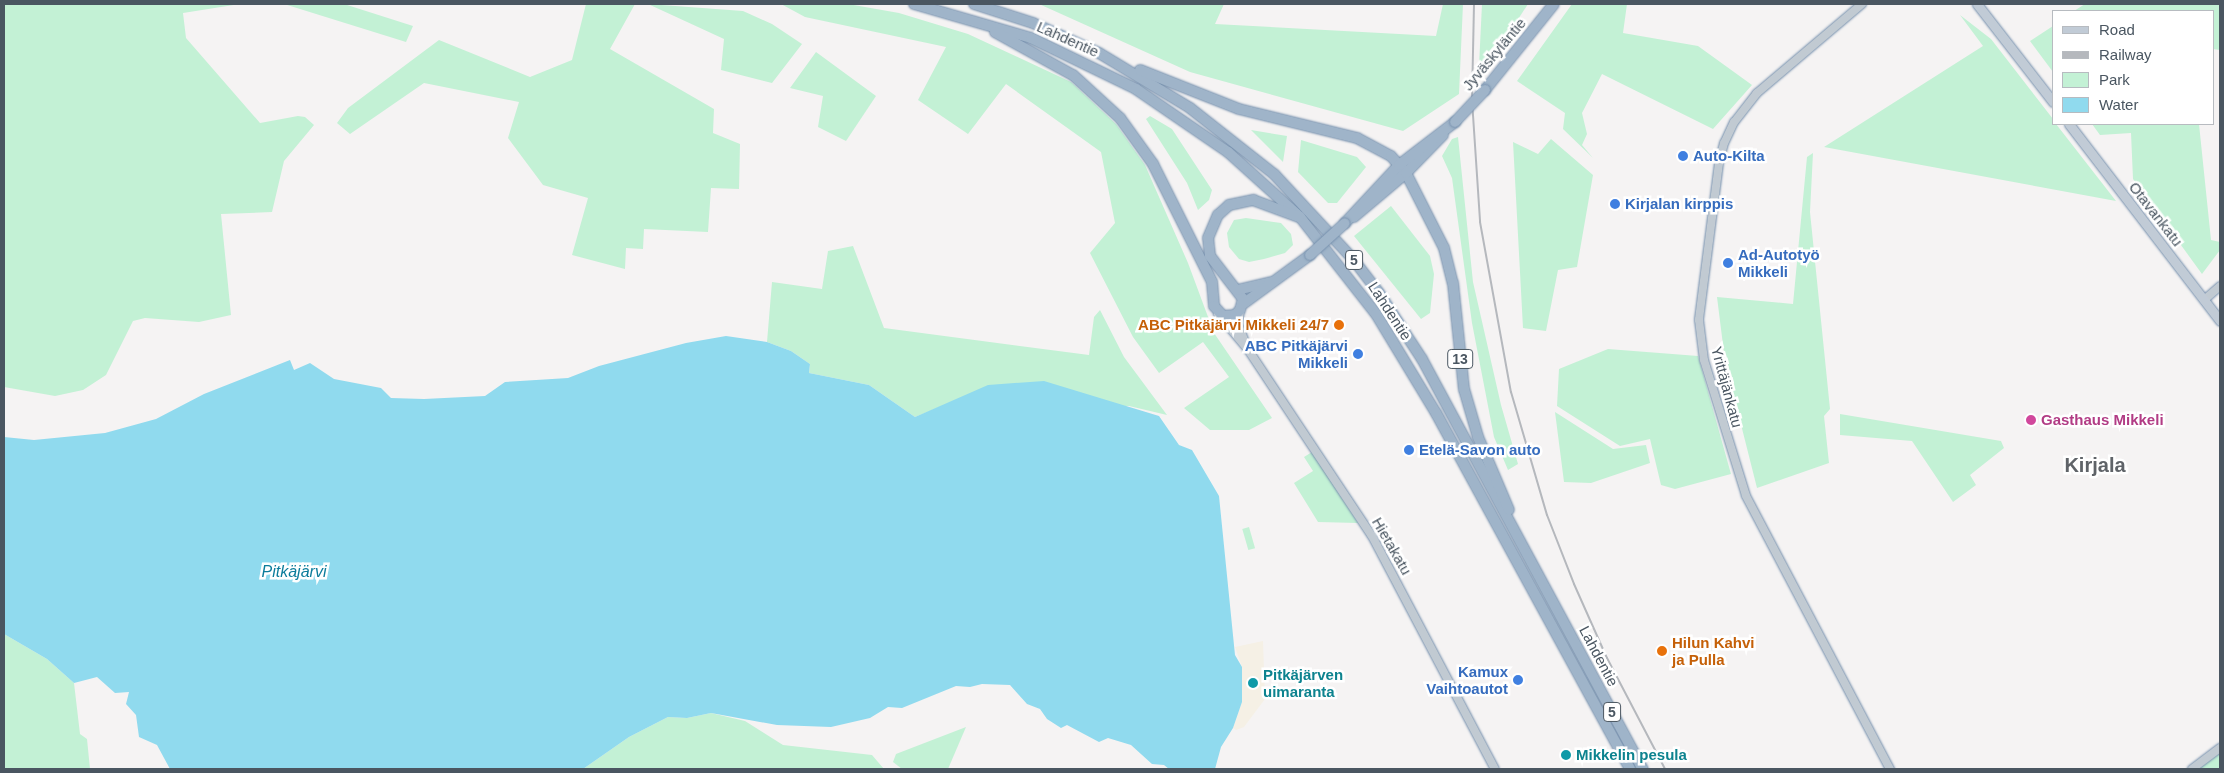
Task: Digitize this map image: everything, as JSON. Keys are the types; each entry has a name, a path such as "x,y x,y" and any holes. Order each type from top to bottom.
{"highway":[{"name":"Lahdentie","path":"914,4 967,17 1031,38 1136,89 1228,152 1300,217 1376,314 1431,404 1630,769"},
{"name":"Lahdentie","path":"974,4 1033,23 1100,53 1152,82 1239,144 1301,201 1353,259 1379,293 1422,359 1643,769"},
{"name":"Jyväskyläntie","path":"1242,307 1272,282 1310,255 1455,122 1485,90 1554,4"},
{"path":"967,17 1060,66 1098,95 1120,118 1141,144 1162,181 1212,282 1213,301 1217,312 1229,317 1242,307 1235,288 1213,263 1208,246 1210,229 1223,209 1237,202 1253,200 1300,217"},
{"path":"1100,53 1239,110 1357,138 1379,148 1402,169"},
{"name":"13","path":"1402,169 1444,248 1453,283 1460,365 1470,414 1522,544"},
{"name":"Jyväskyläntie","path":"1235,288 1272,282"},
{"path":"1213,301 1217,291 1235,288"}],"main road":[{"path":"1977,4 2052,101"},
{"name":"Otavankatu","path":"2070,125 2220,320"}],"street":[{"name":"Yrittäjänkatu","path":"1862,4 1757,93 1734,122 1724,143 1719,164 1699,320 1704,360 1746,496 1890,769"},
{"path":"2204,300 2220,286"},
{"name":"Hietakatu","path":"1242,307 1238,324 1247,348"},
{"name":"Hietakatu","path":"1217,312 1247,348 1372,536 1495,769"},
{"path":"2192,769 2220,748"}],"green space":[{"path":"4,4 240,4 183,13 186,38 260,123 298,116 305,117 314,125 284,161 272,212 221,214 231,315 199,322 145,318 133,321 106,375 83,390 55,396 4,387"},
{"path":"284,4 344,4 413,26 406,42"},
{"path":"586,4 635,4 610,49 714,109 713,133 740,144 739,189 711,188 708,232 644,229 643,249 626,248 625,269 572,255 588,198 543,185 508,138 519,102 424,83 350,134 337,123 348,108 439,40 530,77 572,60"},
{"path":"648,4 743,11 772,24 802,44 772,83 721,70 724,39"},
{"path":"781,4 848,4 899,13 968,34 1071,82 1116,124 1145,165 1188,263 1214,333 1272,418 1249,430 1210,430 1184,408 1229,377 1203,342 1159,373 1133,337 1090,253 1115,223 1101,152 1006,84 968,134 918,100 946,47 805,17"},
{"path":"1039,4 1224,4 1215,24 1436,36 1443,4 1463,4 1459,94 1403,131 1190,72"},
{"path":"1482,4 1528,4 1485,70 1479,66"},
{"path":"1572,4 1627,4 1623,33 1698,46 1752,85 1713,129 1602,74 1582,113 1587,134 1582,145 1593,158 1563,129 1565,113 1517,81"},
{"path":"2085,4 2220,4 2220,50 2214,49 2214,10 2076,10"},
{"path":"1960,15 1991,39 2052,118 2052,125 2057,125 2116,201 1824,147 1983,46"},
{"path":"2052,27 2052,71 2030,41"},
{"path":"816,52 876,96 846,141 818,127 823,96 790,88"},
{"path":"1150,116 1172,129 1212,190 1209,200 1198,210 1187,183 1146,119"},
{"path":"2093,125 2199,125 2211,240 2220,242 2220,250 2202,274 2133,179 2131,133 2100,135"},
{"path":"1251,130 1287,136 1283,162"},
{"path":"1458,137 1473,282 1501,405 1518,464 1508,470 1494,437 1472,323 1452,178 1442,156 1452,139"},
{"path":"1551,139 1593,175 1577,267 1558,270 1546,331 1523,328 1513,142 1538,154"},
{"path":"1301,140 1357,157 1366,167 1337,203 1328,203 1298,172"},
{"path":"1813,153 1810,212 1830,409 1824,416 1829,463 1757,488 1725,361 1717,297 1793,304 1807,157"},
{"path":"1391,206 1430,256 1434,274 1430,313 1421,319 1354,236"},
{"path":"1246,218 1281,223 1291,234 1293,245 1285,253 1264,259 1249,262 1239,259 1229,247 1227,233 1234,220"},
{"path":"853,246 884,328 1089,355 1094,317 1100,310 1124,357 1167,415 1129,406 942,406 915,417 869,385 809,373 810,364 791,351 767,342 772,282 822,289 828,251"},
{"path":"1608,349 1698,356 1731,474 1675,489 1661,485 1650,439 1620,446 1557,406 1559,369"},
{"path":"1555,412 1613,449 1646,445 1650,463 1591,483 1564,482"},
{"path":"1840,414 2001,441 2004,448 1970,475 1976,485 1953,502 1912,441 1840,435"},
{"path":"1312,452 1358,523 1318,522 1294,483 1313,471 1304,457"},
{"path":"1249,527 1255,548 1248,550 1242,529"},
{"path":"4,634 47,659 74,683 80,734 87,739 90,769 4,769"},
{"path":"711,713 745,721 783,745 872,755 884,769 583,769 629,737 668,717 687,718"},
{"path":"966,727 948,769 902,769 893,762 896,754"},
{"path":"2220,753 2220,769 2199,769"}],"sand":[{"name":"Pitkäjärven uimaranta","path":"1263,641 1265,699 1244,727 1236,730 1233,728 1242,702 1242,667 1235,647"}],"water":[{"name":"Pitkäjärvi","path":"726,336 767,342 791,351 810,364 809,373 869,385 915,417 988,385 1044,381 1159,416 1179,445 1192,450 1219,496 1235,655 1242,667 1242,702 1233,728 1221,747 1215,769 1169,769 1164,765 1152,764 1131,745 1108,738 1099,742 1067,725 1061,728 1047,719 1040,709 1027,704 1010,685 982,684 970,687 956,686 902,708 888,707 870,718 831,727 777,725 711,713 687,718 668,717 629,737 583,769 170,769 157,745 139,737 136,715 126,704 129,692 115,693 97,677 74,683 47,659 4,634 4,437 34,440 105,433 156,419 204,394 290,360 294,370 310,363 334,379 381,388 391,398 424,399 485,396 505,382 568,378 599,366 686,343"}],"railway":[{"path":"1474,4 1472,100 1480,222 1511,392 1547,515 1574,584 1607,658 1665,769"}],"place":[{"name":"Auto-Kilta","path":"1683,156"},
{"name":"Kirjalan kirppis","path":"1615,204"},
{"name":"Ad-Autotyö Mikkeli","path":"1728,263"},
{"name":"ABC Pitkäjärvi Mikkeli 24/7","path":"1339,325"},
{"name":"ABC Pitkäjärvi Mikkeli","path":"1358,354"},
{"name":"Gasthaus Mikkeli","path":"2031,420"},
{"name":"Etelä-Savon auto","path":"1409,450"},
{"name":"Hilun Kahvi ja Pulla","path":"1662,651"},
{"name":"Kamux Vaihtoautot","path":"1518,680"},
{"name":"Pitkäjärven uimaranta","path":"1253,683"},
{"name":"Mikkelin pesula","path":"1566,755"}],"district":[{"name":"Kirjala","path":"2095,465"}]}
